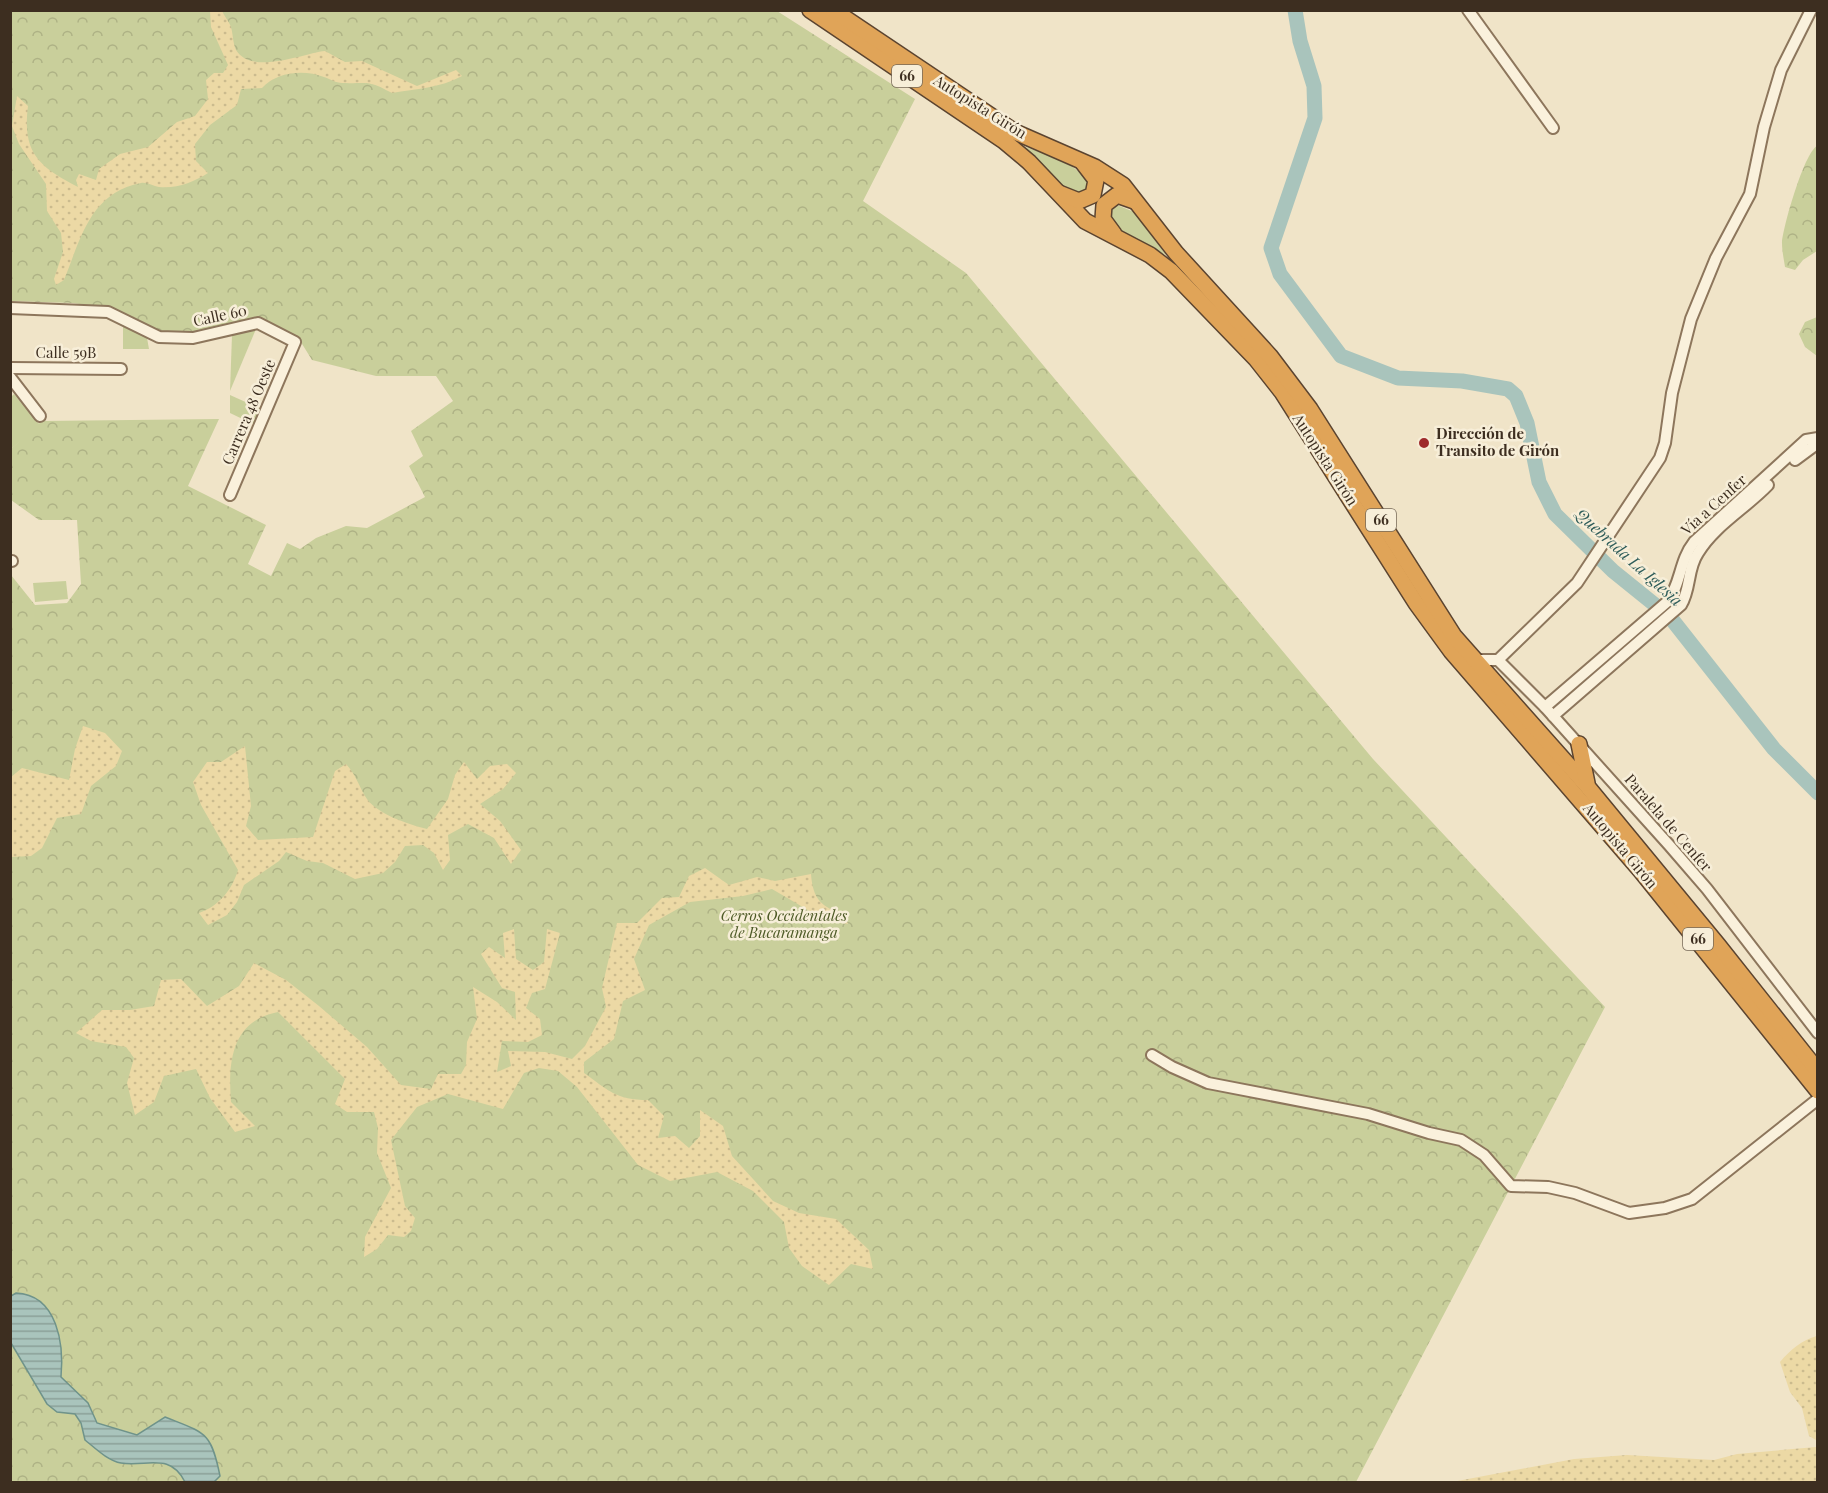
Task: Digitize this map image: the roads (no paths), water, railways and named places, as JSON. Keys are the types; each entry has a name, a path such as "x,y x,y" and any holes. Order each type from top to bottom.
{"highway":[{"name":"Autopista Girón","path":"810,10 1004,141 1029,162 1085,221 1150,255 1172,271 1256,359 1282,392 1416,603 1451,651 1649,879 1818,1091"},
{"name":"Autopista Girón","path":"833,10 1015,132 1111,175 1137,202 1176,254 1270,356 1310,409 1454,636 1587,786 1818,1071"},
{"path":"1056,192 1079,201 1093,195 1096,180 1080,160"},
{"path":"1115,236 1103,219 1104,205 1117,195 1137,202"},
{"path":"1579,744 1587,786"}],"street":[{"path":"1468,10 1553,128"},
{"path":"1476,660 1498,660 1577,583 1660,458 1665,443 1672,393 1691,319 1716,258 1750,194 1764,127 1781,70 1811,10"},
{"name":"Calle 60","path":"10,308 108,312 159,337 193,338 258,323 295,342"},
{"name":"Carrera 48 Oeste","path":"230,495 295,342"},
{"name":"Calle 59B","path":"10,368 121,369"},
{"path":"10,377 40,416"},
{"name":"Vía a Cenfer","path":"1545,707 1667,602 1674,594 1682,560 1694,542 1806,440 1818,438"},
{"name":"Vía a Cenfer","path":"1553,716 1674,612 1686,597 1689,576 1698,552 1769,484 1818,443"},
{"name":"Paralela de Cenfer","path":"1498,660 1579,744 1707,889 1818,1033"},
{"path":"1152,1055 1208,1083 1368,1114 1429,1133 1461,1140 1484,1155 1511,1186 1548,1187 1575,1192 1629,1213 1665,1208 1692,1199 1818,1099"}],"water":[{"path":"16,1293 30,1296 41,1302 49,1312 59,1337 61,1377 88,1403 97,1423 137,1435 165,1417 189,1427 198,1431 209,1442 220,1476 214,1482 185,1482 179,1473 165,1464 116,1462 85,1440 81,1423 75,1414 57,1412 47,1404 11,1343 11,1296"}],"waterway":[{"name":"Quebrada La Iglesia","path":"1295,10 1300,41 1314,86 1315,118 1271,248 1280,274 1341,356 1398,378 1462,381 1508,389 1516,396 1527,423 1539,482 1555,514 1613,571 1670,617 1774,749 1818,793"}],"place":[{"name":"Dirección de Transito de Girón","path":"1424,443"}],"park label":[{"name":"Cerros Occidentales de Bucaramanga","path":"784,924"}]}
